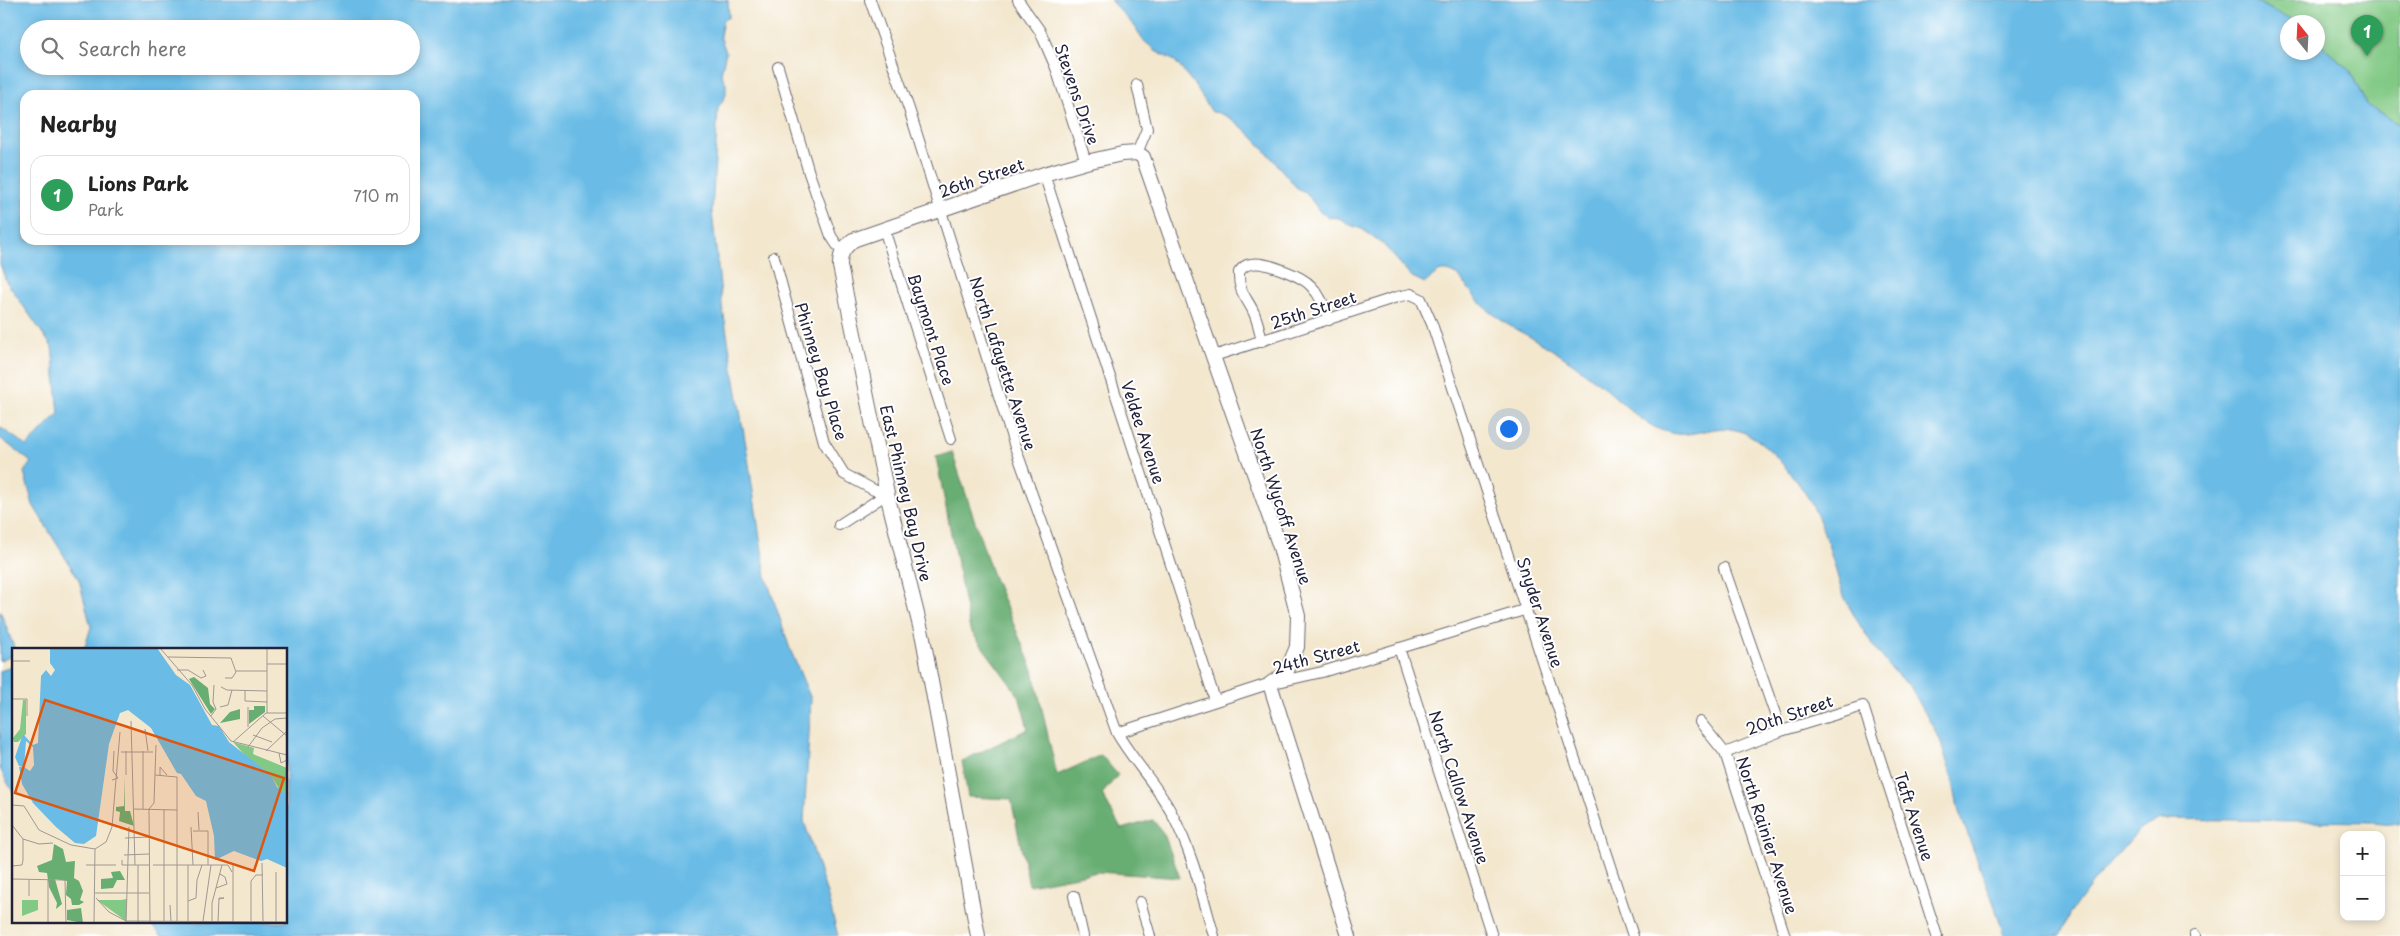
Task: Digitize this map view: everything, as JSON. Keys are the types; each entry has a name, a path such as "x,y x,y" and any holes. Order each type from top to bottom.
{"street":[{"name":"North Lafayette Avenue","path":"870,0 893,62 1014,444 1117,733 1132,759 1171,811 1186,844 1214,936"},
{"name":"Stevens Drive","path":"1018,0 1040,31 1056,68 1086,162"},
{"path":"778,67 791,114 828,227 837,245 843,249"},
{"path":"1137,85 1147,129 1137,153"},
{"name":"26th Street","path":"843,249 853,240 1044,174 1086,162 1122,154 1137,153"},
{"name":"North Wycoff Avenue","path":"1137,153 1143,157 1214,356 1280,547 1298,616 1297,647 1286,673 1270,684"},
{"name":"Veldee Avenue","path":"1044,174 1215,700"},
{"name":"Baymont Place","path":"884,229 951,439"},
{"name":"East Phinney Bay Drive","path":"843,249 840,255 840,266 887,494 923,638 978,936"},
{"name":"Phinney Bay Place","path":"774,257 824,442 844,474 874,490 887,494"},
{"path":"1262,341 1254,312 1246,303 1240,288 1239,272 1244,266 1254,263 1264,265 1304,279 1319,296 1329,320"},
{"name":"25th Street","path":"1214,356 1404,295 1416,295 1421,298"},
{"name":"Snyder Avenue","path":"1421,298 1432,324 1632,936"},
{"path":"839,525 887,494"},
{"path":"1724,568 1781,731"},
{"name":"24th Street","path":"1117,733 1215,700 1270,684 1322,672 1524,610"},
{"name":"North Callow Avenue","path":"1400,648 1492,936"},
{"path":"1270,684 1349,936"},
{"name":"20th Street","path":"1725,753 1781,731 1864,706"},
{"name":"Taft Avenue","path":"1864,706 1937,936"},
{"name":"North Rainier Avenue","path":"1700,722 1725,753 1785,936"},
{"path":"1074,896 1083,936"},
{"path":"1140,902 1150,936"}],"green space":[{"path":"2229,0 2400,0 2400,125 2366,104 2350,71 2325,48 2325,15 2283,15 2254,1"},
{"path":"952,452 992,573 1033,670 1057,775 1101,755 1118,775 1102,794 1121,829 1153,820 1164,834 1180,878 1098,872 1029,885 1011,799 968,797 962,761 1028,729 1019,696 970,630 936,457"}],"water":[{"path":"0,0 728,0 729,17 723,20 720,36 726,52 721,73 726,84 726,95 718,108 712,212 722,304 766,577 790,649 811,699 804,821 838,936 162,936 151,924 288,924 288,648 85,648 91,627 79,580 33,505 24,472 31,462 0,438 0,427 27,446 59,413 52,347 6,281 0,264"},
{"path":"1110,0 2229,0 2254,1 2283,15 2280,15 2280,60 2325,60 2325,48 2350,71 2366,104 2400,125 2400,825 2373,822 2160,819 2139,830 2095,880 2069,915 2060,936 2004,936 1994,904 1959,812 1952,778 1940,740 1910,686 1891,668 1859,624 1844,596 1823,529 1811,502 1794,478 1770,450 1751,436 1740,431 1715,429 1677,434 1661,430 1642,420 1571,362 1506,324 1478,301 1463,282 1452,272 1440,271 1425,283 1412,277 1382,243 1362,229 1350,225 1339,218 1328,217 1320,212 1306,192 1298,189 1247,131 1223,114 1212,112 1193,83 1175,61 1157,52 1142,39 1136,28"},
{"path":"0,610 14,648 12,648 12,656 0,661"},
{"path":"12,667 12,790 0,769 0,671"}],"place":[{"name":"Lions Park","path":"2367,56"}]}
